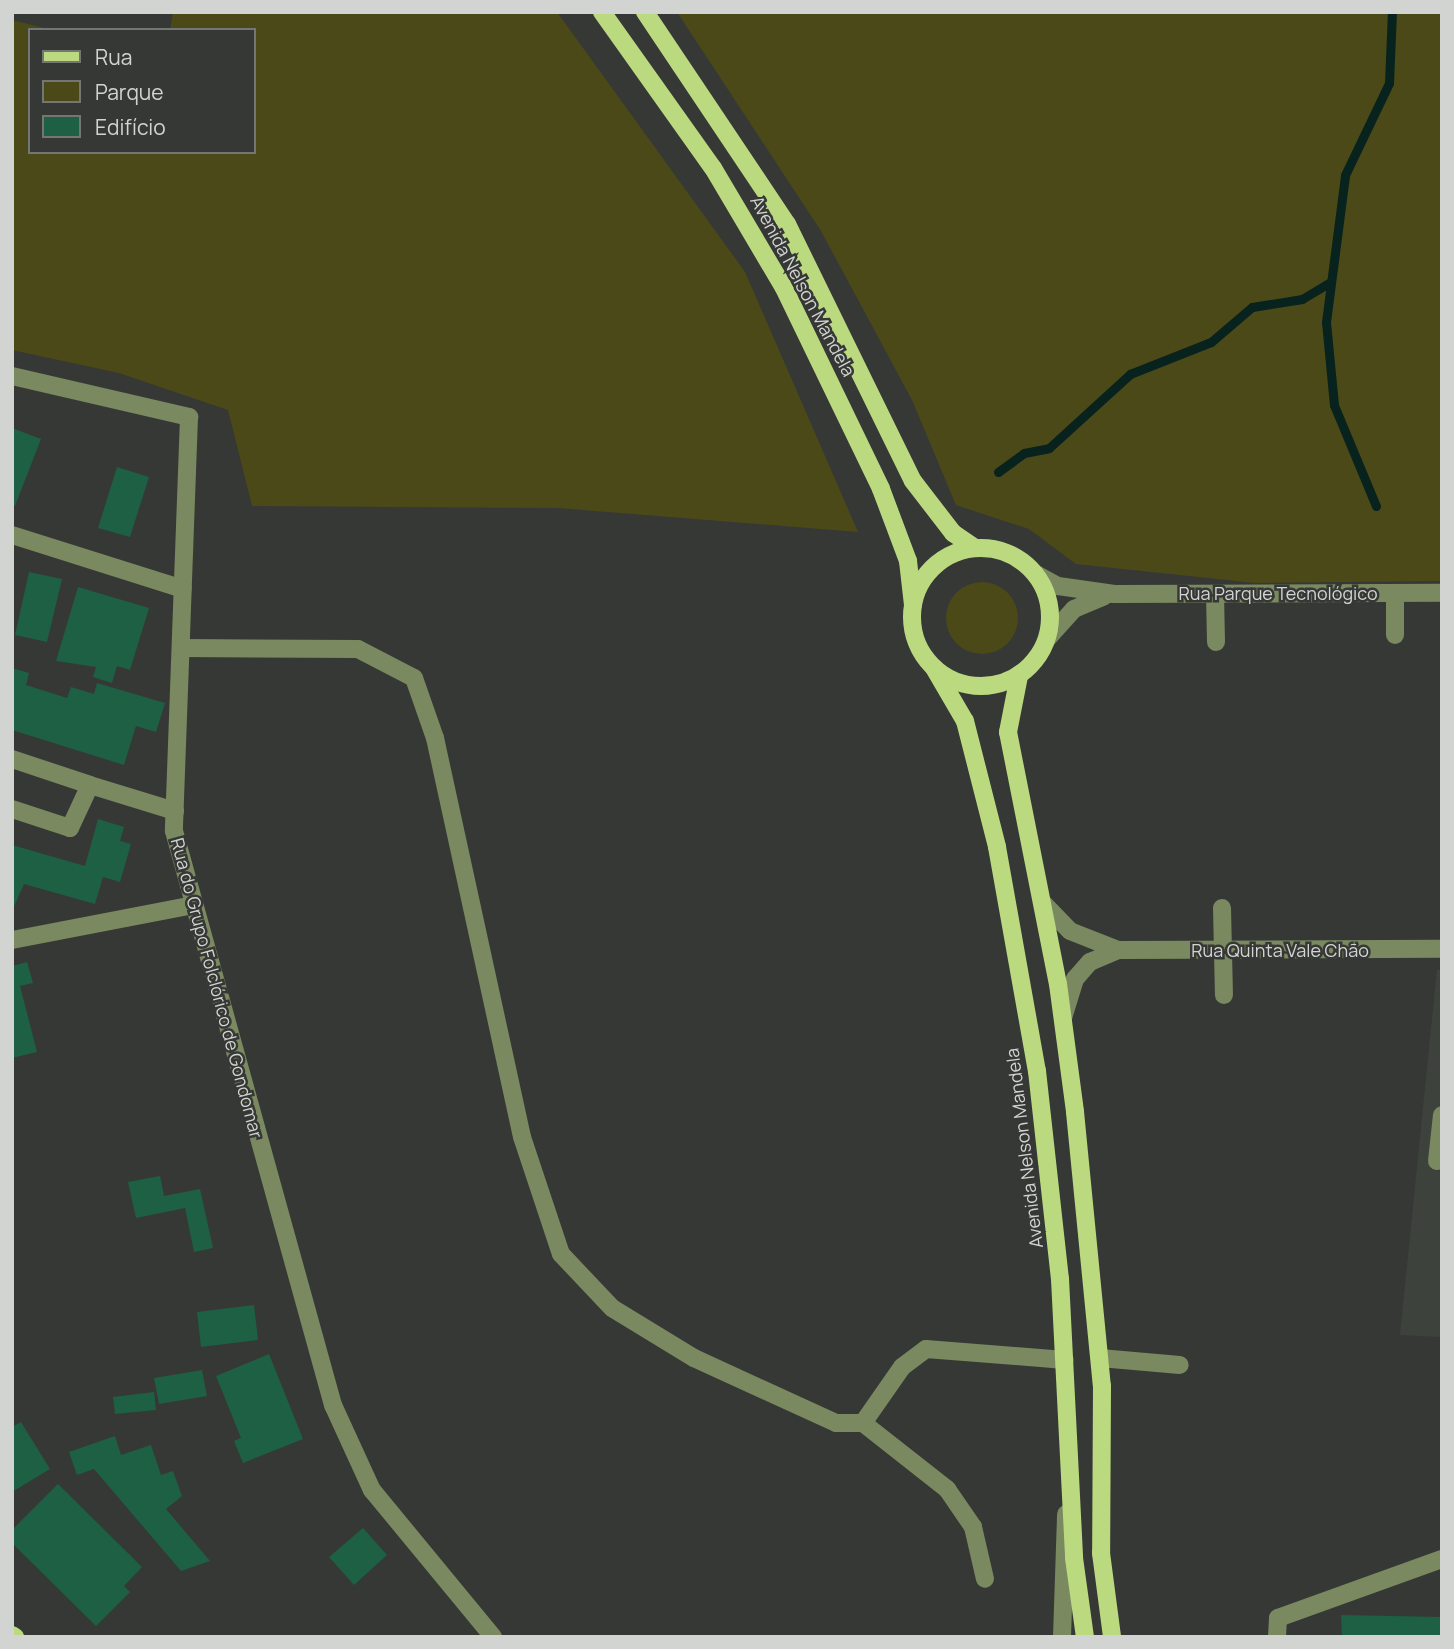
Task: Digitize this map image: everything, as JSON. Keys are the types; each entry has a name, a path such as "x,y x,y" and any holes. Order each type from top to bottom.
{"main road":[{"name":"Avenida Nelson Mandela","path":"602,12 713,168 785,288 881,489 908,561 913,605"},
{"name":"Avenida Nelson Mandela","path":"645,12 787,224 914,481 953,533 975,548"},
{"path":"1019,676 975,686 933,668 918,645 913,605 934,566 975,548 998,550 1036,574 1051,617 1047,639 1019,676 1008,732 1063,1018 1100,1357 1101,1553 1112,1637"},
{"name":"Avenida Nelson Mandela","path":"933,668 964,721 1000,860 1037,1071 1065,1360 1069,1486 1085,1637"}],"street":[{"name":"Rua do Grupo Folclórico de Gondomar","path":"12,376 189,416 175,811 194,905 333,1405 372,1490 494,1637"},
{"path":"12,535 183,589"},
{"name":"Rua Parque Tecnológico","path":"1036,574 1058,586 1114,594 1442,593"},
{"path":"1395,593 1395,635"},
{"name":"Rua Parque Tecnológico","path":"1047,639 1074,609 1114,594"},
{"path":"1214,594 1216,642"},
{"path":"181,648 358,649 414,678 435,738 522,1137 561,1254 612,1308 694,1358 836,1423 863,1423 947,1489 973,1527 985,1579"},
{"path":"12,760 175,811"},
{"path":"12,808 70,828 90,785"},
{"name":"Rua Quinta Vale Chão","path":"1043,903 1070,931 1118,950 1442,949"},
{"path":"12,940 194,905"},
{"path":"1222,908 1224,995"},
{"name":"Rua Quinta Vale Chão","path":"1063,1018 1075,979 1090,962 1118,950"},
{"path":"1437,1161 1442,1115"},
{"path":"863,1423 902,1367 926,1349 1065,1360"},
{"path":"1100,1357 1180,1365"},
{"path":"1062,1637 1069,1486"},
{"path":"1277,1637 1278,1618 1442,1559"}],"shaded area":[{"path":"1437,970 1442,970 1442,1337 1400,1335"}],"green space":[{"path":"173,12 557,12 745,272 858,532 558,508 252,506 228,410 119,373 12,350 12,20 44,28 28,28 28,154 256,154 256,28 170,28"},
{"path":"677,12 1442,12 1442,581 1255,583 1076,564 1029,529 956,505 912,400 821,231"},
{"path":"989,582 1008,592 1016,604 1016,632 1008,644 996,652 975,654 956,644 948,632 946,611 956,592 968,584"}],"building":[{"path":"12,428 41,439 15,506 12,504"},
{"path":"117,467 149,477 130,537 98,528"},
{"path":"29,572 62,579 47,642 15,635"},
{"path":"78,587 149,608 130,670 117,666 112,683 93,677 96,667 56,661"},
{"path":"12,668 29,673 26,685 67,698 71,687 94,694 97,683 165,703 156,732 136,726 124,765 12,730"},
{"path":"98,819 124,827 120,841 131,844 120,882 103,877 95,904 24,884 12,911 12,845 85,866"},
{"path":"27,962 33,983 20,986 37,1052 12,1058 12,966"},
{"path":"160,1176 164,1196 200,1189 213,1248 194,1252 185,1208 136,1218 128,1182"},
{"path":"254,1305 258,1340 201,1347 197,1312"},
{"path":"269,1354 303,1439 243,1463 234,1441 241,1438 216,1376"},
{"path":"202,1370 207,1396 159,1404 154,1378"},
{"path":"154,1392 156,1410 115,1414 113,1397"},
{"path":"21,1422 50,1469 12,1492 12,1427"},
{"path":"115,1436 121,1455 151,1445 161,1475 173,1471 182,1496 166,1509 210,1561 181,1571 94,1469 77,1475 69,1452"},
{"path":"58,1484 142,1567 124,1586 130,1592 96,1626 12,1543 12,1530"},
{"path":"363,1528 387,1555 354,1585 329,1557"},
{"path":"1341,1615 1442,1617 1442,1637 1342,1637"}],"waterway":[{"path":"1376,506 1334,405 1326,322 1345,175 1389,83 1392,12"},
{"path":"998,472 1024,453 1049,448 1130,374 1211,342 1252,307 1302,299 1329,283"}]}
